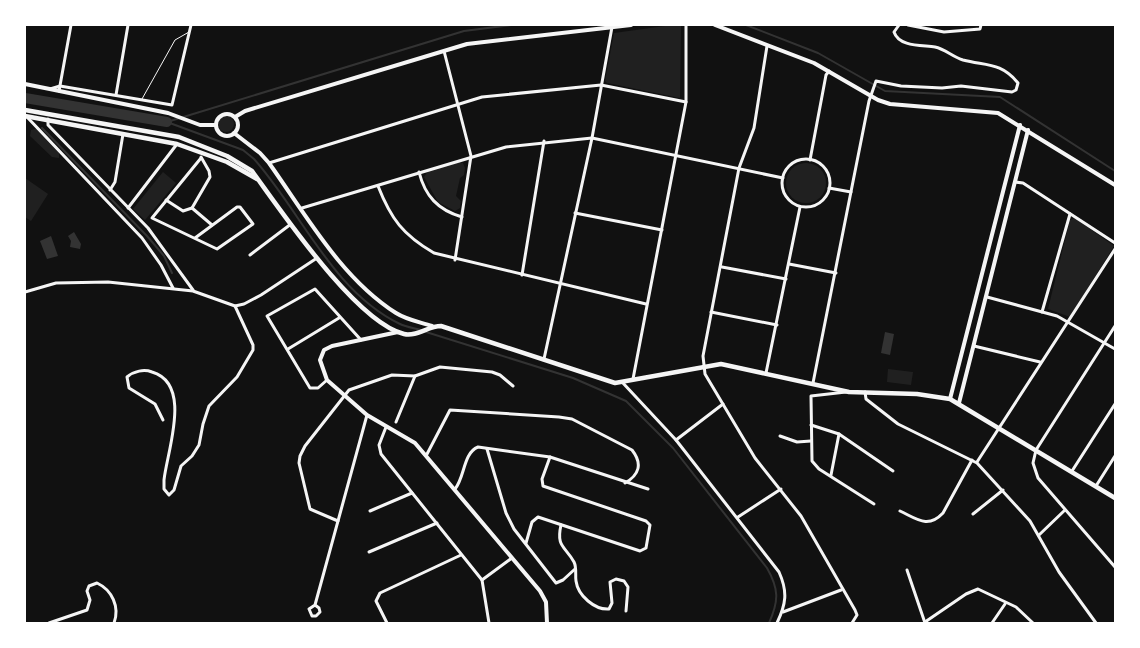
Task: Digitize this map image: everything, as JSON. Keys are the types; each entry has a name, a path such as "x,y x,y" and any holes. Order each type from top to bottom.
{"main road":[{"path":"26,110 179,137 205,146 239,162 252,171 342,287 384,324 398,332 409,335 430,327 441,326 606,381 622,382 721,364 766,372 849,392 917,394 950,399 1115,498"},
{"path":"26,116 177,144 203,152 240,169 260,181"},
{"path":"123,134 124,128"},
{"path":"177,144 179,137"},
{"path":"203,152 205,146"}],"street":[{"path":"59,91 71,25"},
{"path":"116,95 128,25"},
{"path":"50,90 60,86 172,106 191,25"},
{"path":"235,117 245,111 474,43 631,25"},
{"path":"634,379 646,304 677,156 686,102 686,25"},
{"path":"715,25 814,63 870,95 890,104 998,112 1115,185"},
{"path":"813,383 870,95 876,81 901,86 942,88 961,86 1012,92 1016,90 1018,83 1013,76 994,65 963,60 937,48 902,41 894,32 898,25"},
{"path":"908,25 944,32 980,29 981,25"},
{"path":"544,359 592,138 612,27"},
{"path":"767,46 754,128 739,168 722,267 703,356 704,367 723,404 756,458 801,516 856,615 852,623"},
{"path":"444,51 471,156 455,260"},
{"path":"810,160 826,75 829,71"},
{"path":"25,84 153,111 200,125 216,126"},
{"path":"269,163 482,97 601,85 686,102"},
{"path":"26,110 26,116 142,238 161,265 173,289"},
{"path":"49,114 48,125 157,238 194,291"},
{"path":"234,133 238,125 235,117 229,114 222,115 217,119 216,126 218,131 223,135 234,133 260,153 269,163 337,258 380,302 404,317 430,327"},
{"path":"950,399 966,344 1020,125"},
{"path":"959,403 1028,130"},
{"path":"110,190 115,182 123,134"},
{"path":"302,208 506,147 544,141 592,138 782,178"},
{"path":"522,275 544,141"},
{"path":"128,208 177,144"},
{"path":"195,238 239,206 253,224 217,249 152,218 201,158 203,152"},
{"path":"192,208 192,204 210,177 210,171 201,158"},
{"path":"810,160 824,168 828,174 829,188 822,201 815,205 800,207 788,199 782,185 782,178 790,165 797,161 810,160"},
{"path":"419,172 429,196 449,213 462,217"},
{"path":"1006,180 1023,183 1115,243"},
{"path":"378,186 386,207 398,226 414,242 434,254 646,304"},
{"path":"829,188 851,192"},
{"path":"166,200 183,211 192,208"},
{"path":"766,372 800,207"},
{"path":"192,208 212,225"},
{"path":"575,213 662,230"},
{"path":"1042,312 1070,214"},
{"path":"250,255 291,223"},
{"path":"995,226 1004,228"},
{"path":"977,463 1040,362 1115,249"},
{"path":"988,255 997,257"},
{"path":"25,292 63,282 108,282 194,291 235,306 261,295 318,258"},
{"path":"789,264 836,273"},
{"path":"722,267 786,279"},
{"path":"327,380 318,388 310,388 267,316 315,289 362,341"},
{"path":"978,294 1067,321 1115,349"},
{"path":"163,420 156,404 129,388 127,377 131,374 148,370 159,374 169,384 175,421 164,480 164,489 169,495 174,490 181,466 200,445 203,424 209,406 237,377 253,350 253,345 235,306"},
{"path":"711,312 777,325"},
{"path":"288,349 340,318"},
{"path":"1115,326 1036,450 1033,463 1036,473 1065,510 1115,567"},
{"path":"398,332 332,346 324,350 320,360 327,380 367,415 386,427 406,436 426,456 513,558 545,599 547,623"},
{"path":"966,344 1040,362"},
{"path":"338,521 315,512 308,506 300,456 344,394 356,386 392,375 415,376 440,368 492,372 500,375 513,386"},
{"path":"396,422 415,376"},
{"path":"622,382 676,440 738,518 783,580 786,600 778,623"},
{"path":"849,392 811,396 812,461 815,466 874,504"},
{"path":"865,392 866,399 873,407 898,424 977,463 1003,490 1039,535 1059,572 1096,623"},
{"path":"676,440 723,404"},
{"path":"1072,471 1115,404"},
{"path":"426,456 450,410 456,408 559,417 572,419 632,450 637,459 638,472 625,483"},
{"path":"315,605 367,415"},
{"path":"810,425 839,434 893,471"},
{"path":"386,427 379,445 380,451 482,580 489,623"},
{"path":"831,476 839,434"},
{"path":"780,436 798,442 811,441"},
{"path":"455,489 461,481 472,450 478,447 550,457 648,489"},
{"path":"486,449 506,513 514,529 556,583 563,580 576,568"},
{"path":"1096,486 1115,456"},
{"path":"526,542 532,522 536,517 640,551 646,548 650,526 646,520 543,486 542,479 550,457"},
{"path":"900,512 921,522 929,523 938,519 943,514 972,460"},
{"path":"738,518 781,489"},
{"path":"973,514 1003,490"},
{"path":"370,511 412,493"},
{"path":"1039,535 1065,510"},
{"path":"369,552 437,523"},
{"path":"561,524 560,543 573,560 579,590 585,599 600,608 606,609 611,606 610,582 616,579 627,584 626,611"},
{"path":"387,623 376,599 380,593 461,555"},
{"path":"482,580 513,558"},
{"path":"907,570 925,623 966,594 978,589 1023,612 1032,623"},
{"path":"48,623 87,610 90,600 87,591 89,586 97,583 105,587 112,596 116,609 114,623"},
{"path":"782,612 842,590"},
{"path":"992,623 1005,604"}],"lane":[{"path":"141,99 175,40 189,32"}],"shaded area":[{"path":"672,25 681,26 680,98 607,83 605,81 614,33"},
{"path":"226,116 232,118 234,124 232,130 226,132 220,130 218,124 220,118"},
{"path":"38,128 59,152 59,158 52,157 30,136 31,130"},
{"path":"459,162 463,163 465,168 464,175 460,178 456,196 461,201 460,208 455,211 438,202 424,177 428,171"},
{"path":"806,163 817,166 823,172 826,183 823,194 817,200 806,203 795,200 789,194 786,183 789,172 795,166"},
{"path":"163,172 176,183 145,220 133,209"},
{"path":"25,178 48,194 31,221 25,217"},
{"path":"1075,218 1114,246 1070,317 1048,309 1070,220"},
{"path":"74,232 81,244 80,249 70,247 71,241 68,236"},
{"path":"51,236 58,256 47,259 40,241"},
{"path":"885,332 894,334 890,355 881,353"},
{"path":"888,369 913,372 911,385 887,382"}],"waterway":[{"path":"167,122 464,31 511,25"},
{"path":"746,25 818,53 885,91 1000,97 1115,171"},
{"path":"25,98 167,122"},
{"path":"167,122 243,150 254,159 337,272 355,292 376,310 400,324 421,330"},
{"path":"42,128 147,236 164,256 172,273"},
{"path":"426,332 573,378 626,401 673,448 767,568 776,589 775,608 769,623"}]}
